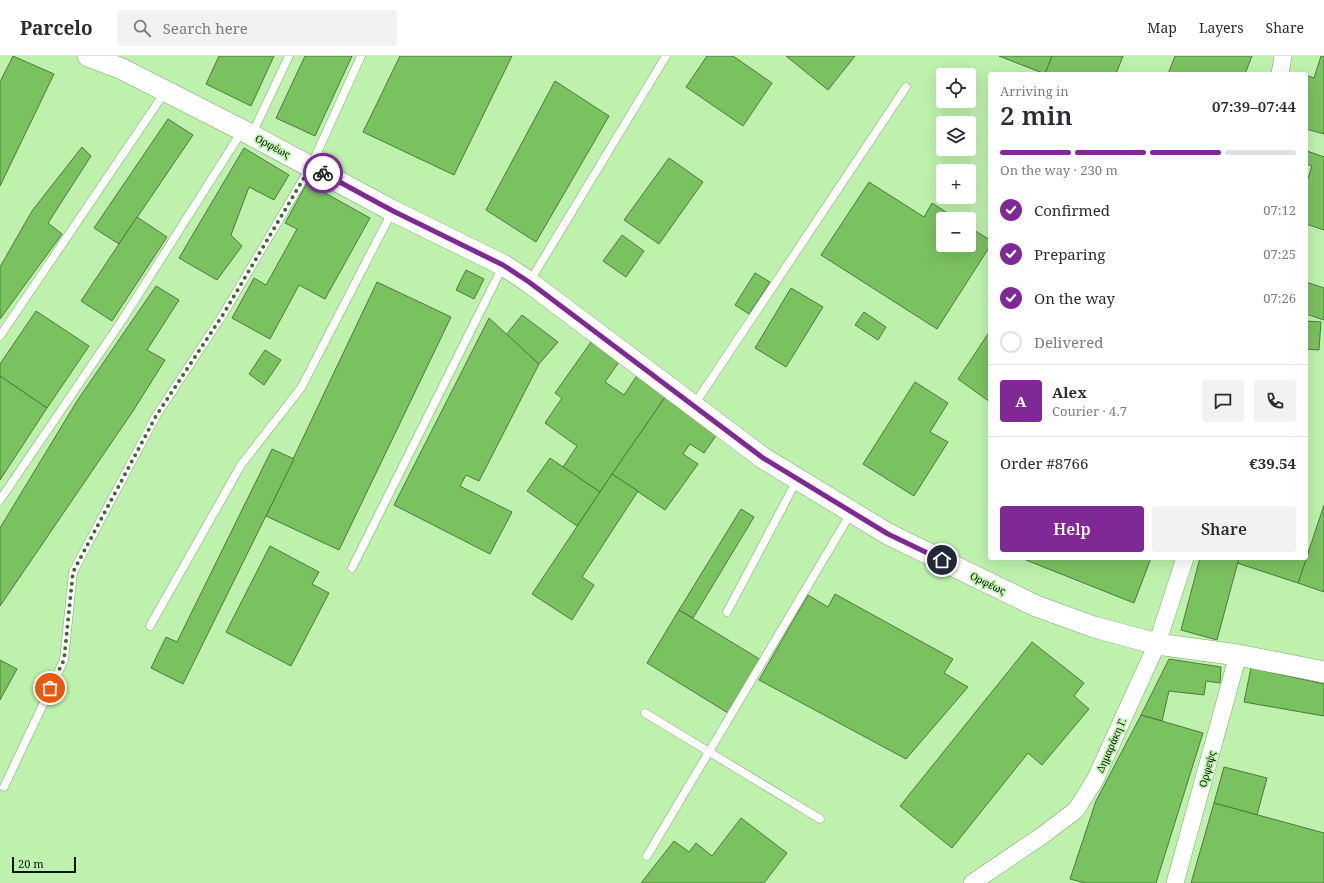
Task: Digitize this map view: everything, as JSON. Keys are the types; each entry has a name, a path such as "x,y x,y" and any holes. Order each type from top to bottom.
{"street":[{"name":"Ορφέως","path":"88,56 123,66 165,91 311,166 393,211 503,265 529,282 763,458 888,534 1036,606 1094,627 1157,644 1238,655 1324,672"},
{"path":"1280,72 1283,56"},
{"name":"Δημαράκη Γ.","path":"972,883 1043,835 1076,810 1095,780 1157,644 1184,560"},
{"name":"Ορφεψς","path":"1175,883 1238,655"}],"lane":[{"path":"0,500 247,133 289,56"},
{"path":"4,787 64,660 73,572 156,416 224,313 311,166 361,56"},
{"path":"529,282 666,56"},
{"path":"694,406 906,87"},
{"path":"0,336 165,91"},
{"path":"150,626 241,465 301,388 393,211"},
{"path":"352,568 503,265"},
{"path":"727,612 798,479"},
{"path":"647,856 851,512"},
{"path":"645,713 820,819"}],"building":[{"path":"13,56 54,74 0,186 0,82"},
{"path":"219,56 274,56 251,106 206,84"},
{"path":"305,56 352,56 315,136 276,118"},
{"path":"400,56 512,56 454,175 363,132"},
{"path":"707,56 733,56 772,83 743,126 686,87"},
{"path":"786,56 855,56 828,90"},
{"path":"999,56 1052,56 1046,72 1040,72"},
{"path":"1052,56 1123,56 1117,72 1046,72"},
{"path":"1175,56 1252,56 1246,72 1169,72"},
{"path":"1321,56 1324,56 1324,134 1308,130 1308,76 1314,78"},
{"path":"555,81 609,116 536,242 486,210"},
{"path":"168,119 193,135 119,244 94,228"},
{"path":"82,147 91,156 48,223 62,234 0,319 0,267 32,211"},
{"path":"244,148 289,175 274,200 249,187 231,235 242,246 217,280 179,258"},
{"path":"1308,151 1324,157 1324,230 1308,225 1308,178 1312,166 1308,165"},
{"path":"669,158 703,182 659,244 624,220"},
{"path":"869,182 924,217 932,203 946,212 936,212 936,252 976,252 976,231 988,239 988,249 937,329 821,255"},
{"path":"307,183 370,218 325,299 299,285 270,339 232,318 254,278 266,285 297,229 285,223"},
{"path":"137,217 167,237 112,321 81,301"},
{"path":"622,235 644,251 626,277 603,261"},
{"path":"466,270 484,279 474,299 456,290"},
{"path":"755,273 770,282 749,314 735,305"},
{"path":"377,282 451,317 339,550 266,516"},
{"path":"1308,283 1324,288 1324,320 1308,315"},
{"path":"156,286 179,300 147,350 165,360 133,411 0,606 0,528 77,401"},
{"path":"791,288 823,307 786,367 755,348"},
{"path":"36,311 89,346 47,408 0,376 0,364"},
{"path":"864,312 886,327 878,340 855,325"},
{"path":"522,315 558,342 539,364 506,335"},
{"path":"489,318 539,364 479,481 466,475 460,486 512,512 490,554 394,505"},
{"path":"1308,321 1321,322 1319,350 1308,349"},
{"path":"988,334 988,401 958,379"},
{"path":"591,342 619,362 605,382 624,395 638,374 668,393 600,492 563,467 577,446 545,423 562,398 555,393"},
{"path":"265,350 281,360 264,385 249,374"},
{"path":"0,376 47,408 0,480"},
{"path":"915,382 948,403 930,432 948,442 914,496 863,464"},
{"path":"668,393 720,430 704,453 690,444 683,454 698,464 665,510 612,474"},
{"path":"272,449 294,459 183,684 151,668 166,637 177,642"},
{"path":"550,458 600,492 577,526 527,491"},
{"path":"612,474 638,491 582,577 594,585 572,620 532,594"},
{"path":"1324,505 1324,592 1298,583 1306,560 1308,560 1308,553"},
{"path":"741,509 754,517 693,618 679,610"},
{"path":"270,546 319,572 312,584 329,593 291,666 226,632"},
{"path":"1026,560 1150,560 1134,603"},
{"path":"1199,560 1238,560 1217,640 1181,630"},
{"path":"1238,560 1306,560 1298,583 1237,563"},
{"path":"835,594 953,659 944,673 968,687 906,759 759,680 808,595 828,607"},
{"path":"679,610 761,660 728,713 647,663"},
{"path":"1032,642 1084,683 1074,696 1089,709 1042,765 1028,753 952,848 900,806"},
{"path":"1169,659 1221,667 1220,683 1206,681 1204,695 1169,691 1162,721 1141,715"},
{"path":"0,660 17,669 0,700"},
{"path":"1251,668 1324,684 1324,716 1244,702"},
{"path":"1141,715 1203,733 1156,883 1085,883 1070,879 1096,801"},
{"path":"1224,767 1267,778 1257,815 1214,803"},
{"path":"1214,803 1324,833 1324,883 1191,883"},
{"path":"741,818 787,853 764,883 641,883 674,841 689,852 696,843 712,856"}],"way so far":[{"path":"50,688 64,660 73,572 156,416 224,313 311,166 323,173"}],"route":[{"path":"323,173 393,211 503,265 529,282 763,458 888,534 942,560"}]}
